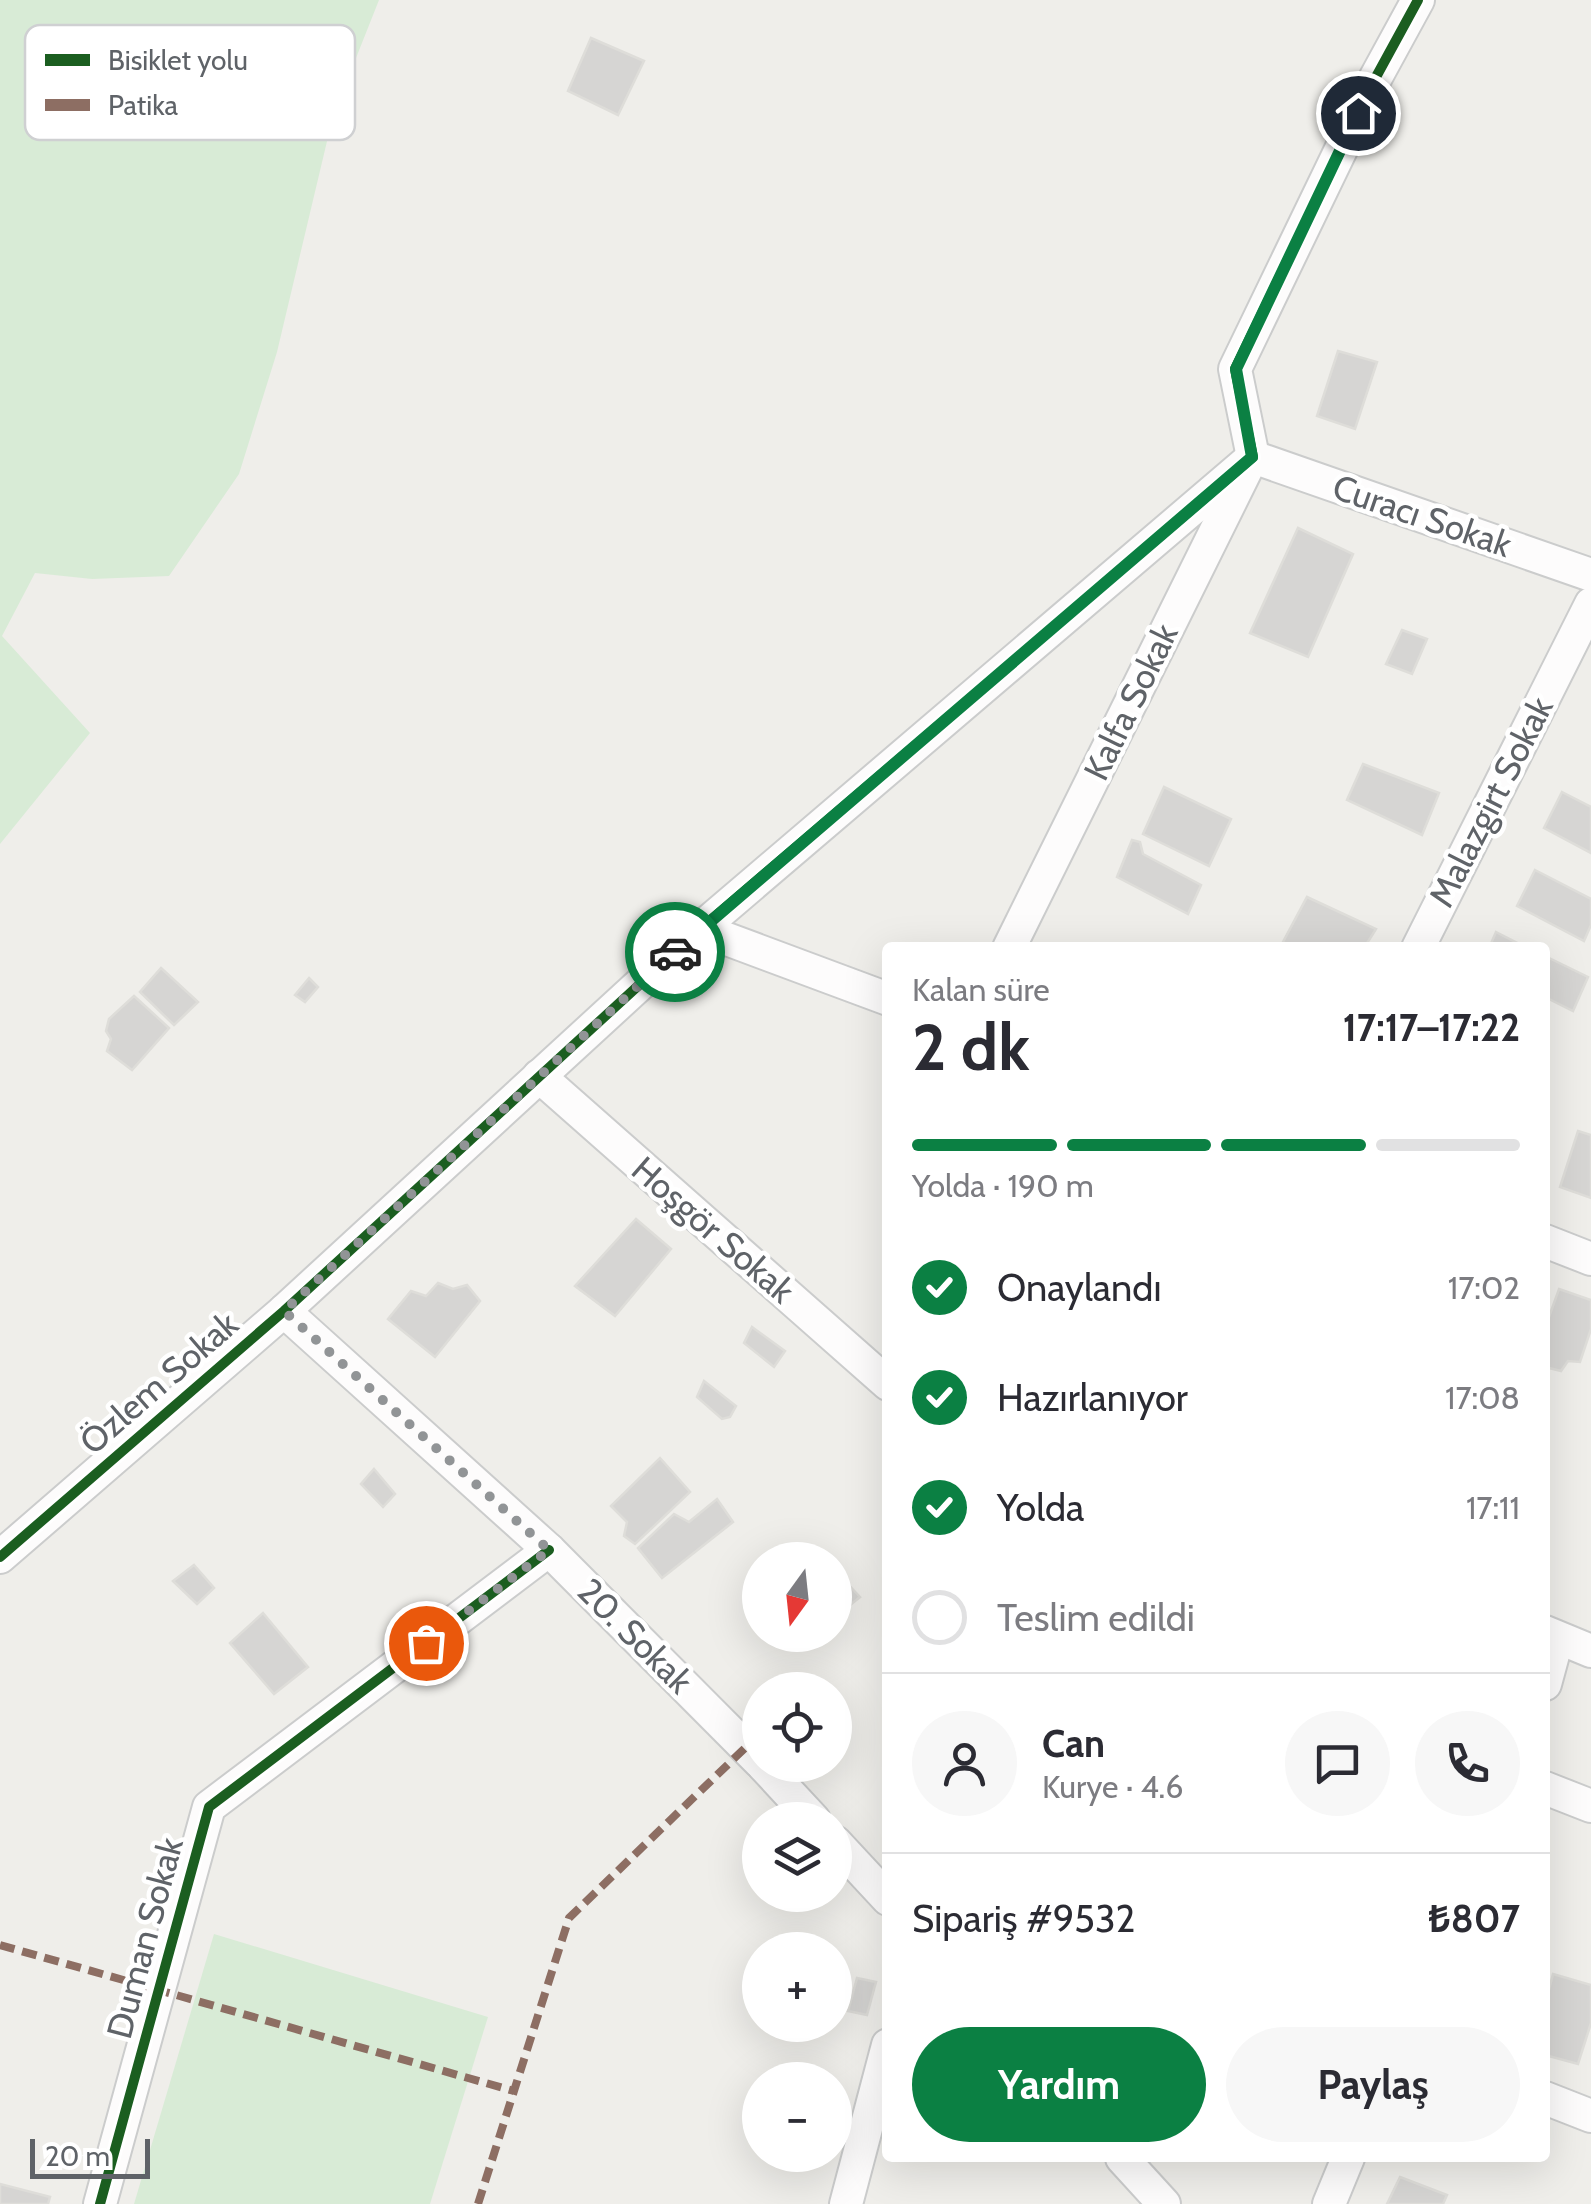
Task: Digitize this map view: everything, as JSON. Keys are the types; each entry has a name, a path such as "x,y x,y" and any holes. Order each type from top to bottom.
{"street":[{"path":"1252,457 1236,369 1314,202 1418,0"},
{"name":"Curacı Sokak","path":"1252,457 1591,575"},
{"name":"Özlem Sokak","path":"0,1557 284,1311 700,929 1252,457"},
{"name":"Kalfa Sokak","path":"1013,942 1252,457"},
{"name":"Malazgirt Sokak","path":"1421,942 1591,604"},
{"path":"700,929 882,997"},
{"name":"Hoşgör Sokak","path":"539,1076 882,1379"},
{"path":"1550,1244 1591,1259"},
{"name":"20. Sokak","path":"284,1311 549,1550 742,1745"},
{"name":"Duman Sokak","path":"100,2204 210,1807 549,1550"},
{"path":"1551,1636 1591,1651"},
{"name":"20. Sokak","path":"778,1782 797,1802"},
{"path":"1550,1790 1591,1806"},
{"path":"852,1860 882,1892"},
{"path":"846,2204 882,2068"},
{"path":"1550,2100 1591,2116"},
{"path":"1126,2162 1164,2204"},
{"path":"1328,2204 1346,2162"}],"green space":[{"path":"0,0 379,0 355,61 355,25 25,25 25,140 327,140 277,352 239,474 169,576 92,579 35,573 2,636 90,733 0,844"},
{"path":"214,1934 488,2017 430,2204 134,2204"}],"building":[{"path":"591,38 644,61 618,115 568,91"},
{"path":"1338,351 1377,362 1355,429 1317,416"},
{"path":"1298,528 1353,554 1308,657 1250,633"},
{"path":"1402,630 1427,639 1412,674 1386,664"},
{"path":"1363,764 1439,793 1422,835 1347,800"},
{"path":"1164,787 1231,819 1209,866 1143,834"},
{"path":"1562,792 1591,807 1591,853 1544,828"},
{"path":"1132,840 1140,842 1143,854 1201,885 1188,914 1117,877"},
{"path":"1535,870 1591,899 1591,925 1584,941 1517,906"},
{"path":"1307,897 1376,929 1368,942 1283,942"},
{"path":"1496,932 1515,942 1492,942"},
{"path":"1550,958 1588,977 1573,1011 1550,1000"},
{"path":"161,968 198,1002 174,1025 140,992"},
{"path":"309,978 318,987 305,1002 295,995"},
{"path":"134,996 169,1028 132,1070 107,1051 111,1039 106,1031 109,1019"},
{"path":"1578,1131 1591,1135 1591,1198 1560,1187"},
{"path":"636,1219 671,1249 615,1316 575,1286"},
{"path":"438,1283 453,1289 467,1285 480,1301 435,1357 388,1319 411,1291 426,1296"},
{"path":"1559,1289 1591,1300 1591,1329 1580,1362 1568,1361 1561,1371 1550,1368 1550,1314"},
{"path":"752,1327 785,1351 774,1367 744,1343"},
{"path":"704,1381 736,1406 730,1417 722,1419 697,1397"},
{"path":"660,1458 690,1492 635,1544 624,1536 627,1522 611,1506"},
{"path":"374,1469 395,1494 383,1507 361,1484"},
{"path":"717,1499 733,1522 662,1578 638,1548 674,1514 689,1522"},
{"path":"194,1565 214,1588 197,1604 173,1581"},
{"path":"263,1613 308,1667 274,1694 230,1643"},
{"path":"1553,1974 1591,1985 1591,2023 1578,2064 1550,2056"},
{"path":"857,1978 876,1982 867,2015 852,2012"},
{"path":"1400,2177 1447,2195 1443,2204 1387,2204"},
{"path":"0,2184 50,2197 48,2204 0,2204"}],"marked path":[{"path":"478,2204 569,1918 742,1751"},
{"path":"0,1945 514,2091"}],"cycle path":[{"path":"0,1557 284,1311 700,929 1253,457 1235,369 1376,77 1418,0"},
{"path":"100,2204 209,1807 549,1550"}],"way so far":[{"path":"426,1643 549,1550 284,1311 675,952"}],"route":[{"path":"675,952 1252,457 1236,369 1269,292 1358,113"}]}
